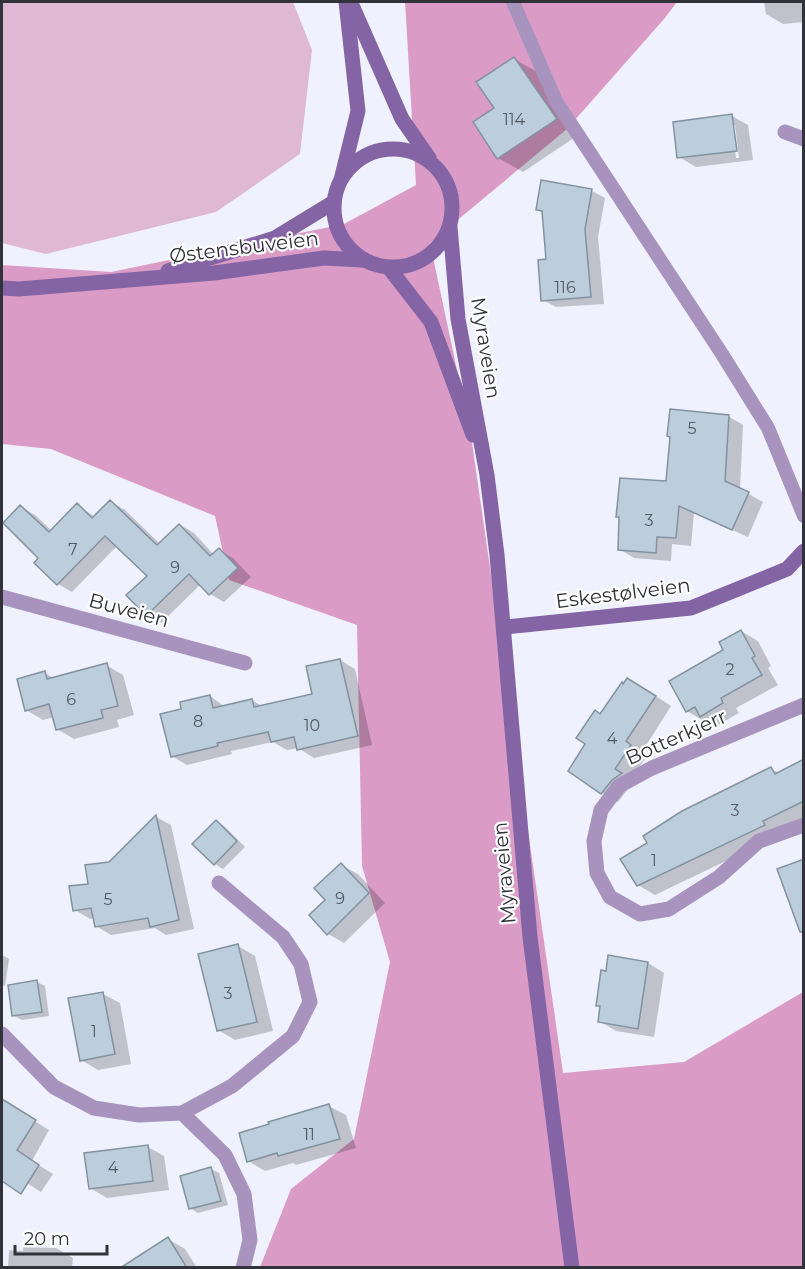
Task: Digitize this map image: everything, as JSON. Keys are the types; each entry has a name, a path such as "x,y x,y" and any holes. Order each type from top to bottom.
{"main road":[{"path":"346,2 358,111 334,202 336,225 346,244 363,260 389,268 412,265 440,246 450,227 453,197 446,178 430,161 402,119 351,2"},
{"path":"341,180 354,163 368,154 384,149 411,151 430,161"},
{"name":"Østensbuveien","path":"130,281 212,259 275,238 334,202"},
{"name":"Myraveien","path":"450,227 458,319 487,475 505,627 530,937 572,1268"},
{"name":"Østensbuveien","path":"2,288 19,290 130,281 213,273 324,258 363,260"},
{"name":"Myraveien","path":"389,268 431,322 487,475"},
{"name":"Eskestølveien","path":"505,627 691,608 787,569 804,551"}],"street":[{"path":"785,132 804,139"},
{"name":"Buveien","path":"2,597 245,663"},
{"name":"Botterkjerr","path":"804,705 652,768 619,786 601,810 594,841 597,873 610,897 640,914 669,909 719,877 759,841 804,825"},
{"path":"2,1034 54,1087 94,1108 139,1115 182,1113 232,1086 293,1036 310,1002 301,964 283,937 219,883"},
{"path":"182,1113 225,1155 243,1194 250,1240 243,1268"}],"lane":[{"path":"513,2 556,101 768,428 804,516"}],"shaded area":[{"path":"2,2 293,2 312,50 300,154 216,212 46,254 2,243"},
{"path":"405,2 677,2 567,129 430,243 471,436 563,1073 684,1062 803,992 803,1267 260,1267 291,1189 354,1139 390,962 362,866 357,625 229,580 215,516 51,449 2,444 2,265 111,272 344,224 416,185"}],"building":[{"path":"514,57 557,119 497,159 473,122 494,108 476,82"},
{"path":"732,114 737,151 677,158 673,122"},
{"path":"541,180 592,189 585,229 591,297 541,301 538,260 546,259 542,211 536,210"},
{"path":"670,409 729,415 725,481 749,492 732,530 679,506 676,538 657,537 656,553 618,550 619,517 616,517 620,478 666,481"},
{"path":"110,500 157,545 179,524 210,556 219,548 238,568 209,595 189,574 146,616 126,595 147,576 105,536 57,585 34,563 38,558 3,523 20,505 49,532 77,503 92,518"},
{"path":"741,630 755,656 752,658 762,675 721,698 723,703 700,717 695,707 686,712 669,681 723,650 719,642"},
{"path":"340,659 358,736 297,750 294,737 271,742 268,732 217,743 218,746 171,757 160,714 181,709 180,702 210,695 213,708 252,699 254,707 312,694 306,666"},
{"path":"107,663 118,706 101,710 103,718 56,730 49,704 25,711 17,679 45,671 47,679"},
{"path":"627,678 656,696 626,741 631,745 615,769 622,773 612,780 601,794 568,771 585,744 576,738 595,710 600,714"},
{"path":"804,759 804,801 763,821 765,825 637,886 620,859 647,843 643,836 682,811 771,767 775,774"},
{"path":"156,815 179,920 150,927 148,918 95,927 91,908 73,911 69,886 88,884 85,865 109,862"},
{"path":"216,820 237,841 214,865 192,844"},
{"path":"804,859 804,932 800,932 777,869"},
{"path":"341,863 369,893 327,935 309,915 325,900 314,888"},
{"path":"238,944 257,1022 217,1031 198,954"},
{"path":"608,955 648,962 638,1029 598,1022 600,1006 596,1006 601,970 606,971"},
{"path":"37,980 42,1012 12,1016 8,985"},
{"path":"103,992 115,1054 80,1061 68,998"},
{"path":"2,1099 36,1120 17,1150 39,1165 21,1194 2,1181"},
{"path":"329,1104 340,1139 247,1162 239,1133"},
{"path":"148,1145 153,1181 89,1189 84,1153"},
{"path":"211,1167 221,1201 189,1209 180,1176"},
{"path":"168,1237 187,1268 120,1268"}]}
